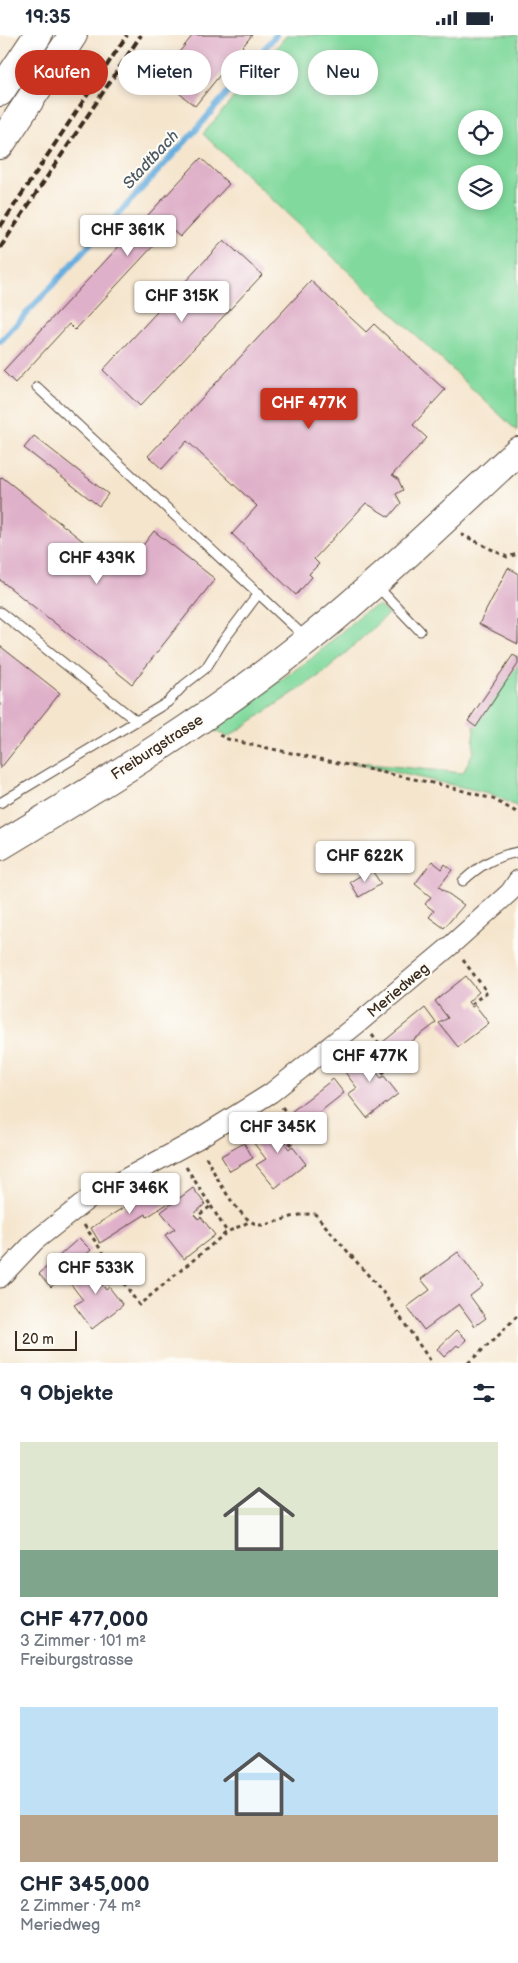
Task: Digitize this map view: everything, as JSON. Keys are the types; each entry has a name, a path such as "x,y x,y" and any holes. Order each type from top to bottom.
{"main road":[{"path":"0,92 38,35"},
{"path":"0,145 73,35"},
{"name":"Freiburgstrasse","path":"0,846 193,725 264,674 308,640 404,559 518,451"}],"street":[{"name":"Meriedweg","path":"0,1278 35,1241 91,1197 196,1140 271,1093 361,1021 456,941 510,892 518,880"}],"lane":[{"path":"37,387 308,640"},
{"path":"375,584 420,631"},
{"path":"0,803 168,701 184,685 206,668 223,641 259,593"},
{"path":"0,613 136,721"},
{"path":"463,881 479,866 518,852"}],"path":[{"path":"455,542 463,535 507,557 518,554"},
{"path":"193,725 230,740 442,785 493,799 518,813"},
{"path":"459,953 487,992 470,1005"},
{"path":"361,1021 394,1064 379,1076"},
{"path":"271,1093 303,1134 287,1146"},
{"path":"196,1140 225,1192 249,1222 261,1226 301,1213 315,1214 324,1222 382,1291 432,1363"},
{"path":"176,1151 227,1232"},
{"path":"196,1217 211,1206"},
{"path":"74,1209 139,1305 227,1232 249,1222"},
{"path":"104,1287 119,1276"},
{"path":"468,1363 498,1337 518,1315"}],"green space":[{"path":"287,35 518,35 517,431 203,134 236,95 298,95 298,50 274,50"},
{"path":"379,606 388,614 326,671 228,737 210,729 311,659 365,611"},
{"path":"518,655 518,807 489,793 348,762 463,773 473,752 474,727"}],"building":[{"path":"193,35 252,35 240,50 221,50 221,74 211,86 211,50 181,50"},
{"path":"181,95 204,95 195,106"},
{"path":"201,158 229,184 180,237 170,228 75,330 69,324 15,383 3,371"},
{"path":"224,240 262,275 140,406 103,370"},
{"path":"311,281 366,332 374,324 445,390 413,425 427,438 392,475 398,479 403,490 396,494 401,503 389,517 366,503 314,559 319,564 309,574 312,577 296,595 232,534 257,506 187,441 162,469 148,456"},
{"path":"34,436 108,494 99,506 24,448"},
{"path":"2,477 122,572 154,531 215,579 132,684 0,580 0,479"},
{"path":"508,568 518,573 518,644 479,624"},
{"path":"0,646 60,693 0,769"},
{"path":"513,655 518,658 518,664 476,727 468,721"},
{"path":"432,861 442,869 445,864 452,870 439,887 464,905 444,928 429,917 434,911 425,904 431,897 415,884"},
{"path":"371,869 381,884 359,897 350,882"},
{"path":"466,976 479,992 468,1002 472,1007 475,1005 489,1023 458,1047 439,1023 448,1018 435,1001"},
{"path":"425,1008 436,1023 394,1055 383,1042"},
{"path":"375,1047 388,1063 377,1073 381,1078 384,1076 398,1094 367,1118 348,1094 357,1088 344,1071"},
{"path":"333,1079 344,1093 302,1126 291,1112"},
{"path":"284,1118 296,1134 285,1144 289,1149 292,1146 306,1164 275,1188 256,1165 266,1159 253,1142"},
{"path":"244,1143 253,1158 230,1171 221,1156"},
{"path":"161,1188 170,1202 147,1217 146,1214 100,1243 91,1228 137,1199 138,1202"},
{"path":"193,1188 205,1204 194,1214 198,1219 201,1217 215,1235 184,1259 165,1235 175,1229 161,1212"},
{"path":"79,1238 91,1250 51,1287 39,1274"},
{"path":"458,1252 483,1286 470,1296 486,1318 475,1326 459,1304 424,1330 407,1307 430,1290 421,1279"},
{"path":"101,1259 113,1275 102,1285 106,1290 109,1287 123,1305 92,1329 74,1305 83,1300 70,1283"},
{"path":"457,1330 467,1340 459,1347 457,1345 444,1357 437,1349"}],"waterway":[{"name":"Stadtbach","path":"0,342 196,130 276,35"}],"railway":[{"path":"0,227 127,35"},
{"path":"0,248 141,35"}]}
